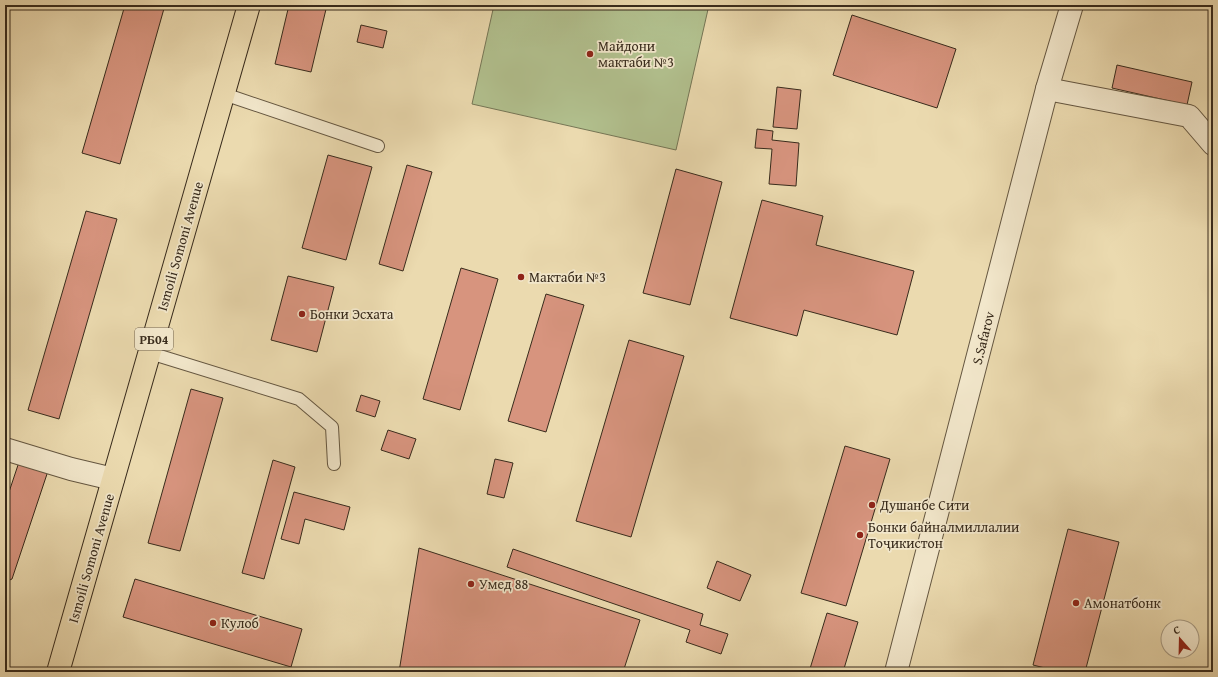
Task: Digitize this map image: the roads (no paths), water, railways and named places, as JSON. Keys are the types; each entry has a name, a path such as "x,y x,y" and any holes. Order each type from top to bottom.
{"main road":[{"name":"Ismoili Somoni Avenue","path":"58,672 249,5"}],"street":[{"name":"S.Safarov","path":"896,672 1047,89 1072,5"},
{"path":"1047,89 1189,116 1213,144"},
{"path":"5,449 71,469 113,479"}],"lane":[{"path":"224,94 378,146"},
{"path":"150,353 298,399 332,427 334,464"}],"place":[{"name":"Майдони мактаби №3","path":"590,54"},
{"name":"Мактаби №3","path":"521,277"},
{"name":"Бонки Эсхата","path":"302,314"},
{"name":"Душанбе Сити","path":"872,505"},
{"name":"Бонки байналмиллалии Тоҷикистон","path":"860,535"},
{"name":"Умед 88","path":"471,584"},
{"name":"Амонатбонк","path":"1076,603"},
{"name":"Кулоб","path":"213,623"}]}
